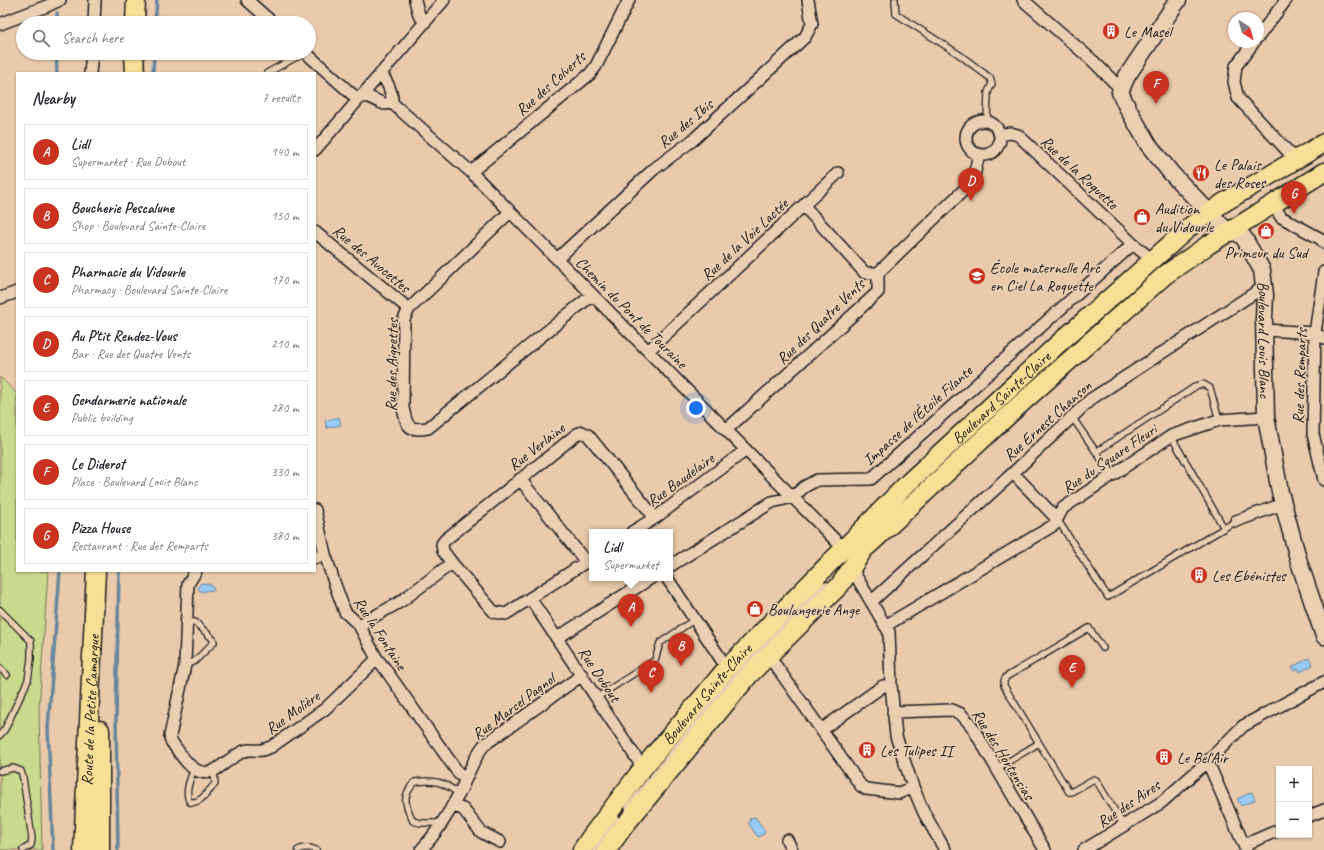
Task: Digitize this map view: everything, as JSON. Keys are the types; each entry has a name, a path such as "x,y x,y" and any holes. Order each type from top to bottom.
{"main road":[{"path":"135,16 136,0"},
{"path":"1121,89 1127,76 1178,0"},
{"name":"Boulevard Louis Blanc","path":"1121,89 1122,97 1148,144 1171,173 1208,213 1230,232 1238,233 1244,238 1262,270 1265,290 1266,417 1283,504 1299,562 1324,636"},
{"name":"Boulevard Sainte-Claire","path":"607,850 624,826 749,675 768,658 840,585 853,568 854,546 914,478 1151,259 1192,224 1295,159 1324,143"},
{"name":"Boulevard Sainte-Claire","path":"582,850 643,768 727,668 854,546 1021,404 1165,275 1208,245 1324,172"},
{"path":"1151,259 1165,275"},
{"name":"Route de la Petite Camargue","path":"83,850 96,572"},
{"name":"Route de la Petite Camargue","path":"100,850 100,730 105,572"}],"street":[{"path":"20,16 60,0"},
{"path":"94,16 95,0"},
{"path":"247,0 264,16"},
{"path":"415,0 419,15 425,22"},
{"path":"316,149 444,0"},
{"name":"Rue des Colverts","path":"471,172 590,74 596,66 629,0"},
{"name":"Rue des Ibis","path":"556,259 654,169 693,140 804,37 812,24 808,0"},
{"path":"1023,0 1093,61 1121,89"},
{"path":"1264,29 1286,0"},
{"path":"0,24 16,18"},
{"path":"1250,48 1236,66 1234,82 1238,98 1295,159"},
{"path":"90,72 91,60"},
{"name":"Chemin du Pont de Touraine","path":"313,60 354,96 369,97 384,104 392,103 471,172 793,497 854,546"},
{"path":"381,74 392,96 392,103"},
{"path":"980,120 987,121 996,126 1000,135 1000,140 996,149 989,154 979,154 970,149 966,140 967,131 973,124 980,120"},
{"name":"Rue de la Roquette","path":"1000,135 1010,133 1018,135 1133,244 1151,259"},
{"name":"Rue des Quatre Vents","path":"726,430 878,292 878,272 970,184 973,180 979,154"},
{"path":"804,206 838,173"},
{"path":"1273,204 1281,217 1321,239 1324,243"},
{"name":"Rue de la Voie Lactée","path":"648,351 804,206 866,273 878,272"},
{"name":"Rue des Aigrettes","path":"510,212 409,309 404,320 403,408 406,422 410,427 415,430 428,428 592,295"},
{"name":"Rue des Avocettes","path":"316,233 409,309"},
{"name":"Impasse de l'Étoile Filante","path":"793,497 804,487 817,480 871,479 1133,244"},
{"name":"Rue des Remparts","path":"1324,272 1313,434 1324,480"},
{"name":"Rue Ernest Chanson","path":"871,602 1013,473 1097,394 1259,290 1265,290"},
{"path":"0,298 16,292"},
{"path":"1265,330 1319,336"},
{"name":"Rue du Square Fleuri","path":"885,626 1054,525 1063,508 1171,436 1219,420 1266,417"},
{"name":"Rue Verlaine","path":"452,563 442,551 442,544 445,540 577,434 582,432 588,435 654,518"},
{"name":"Rue Baudelaire","path":"637,529 654,518 745,450"},
{"path":"1013,473 1058,520"},
{"path":"359,625 400,602 452,563 494,612 506,614 589,560 520,479"},
{"path":"673,564 772,502 793,497"},
{"path":"1236,521 1283,504"},
{"name":"Rue la Fontaine","path":"316,519 320,556 345,612 359,625 377,659 459,774 466,778"},
{"path":"853,568 856,576 889,632 890,685 897,741 924,813 945,850"},
{"path":"195,572 188,584 186,665 170,736 190,766 201,772 214,771"},
{"path":"557,638 646,581"},
{"path":"669,581 727,668"},
{"name":"Rue Dubout","path":"530,598 643,768"},
{"path":"768,658 776,666 862,786 866,788 899,792 913,787"},
{"name":"Rue Molière","path":"214,771 237,755 246,751 262,750 271,747 325,709 377,659"},
{"name":"Rue Marcel Pagnol","path":"421,850 452,806 459,794 476,755 484,745 582,675"},
{"name":"Rue des Aires","path":"1090,849 1162,802 1207,762 1243,726 1324,682"},
{"path":"821,730 883,686 890,685"},
{"name":"Rue des Hortensias","path":"893,712 952,710 961,714 971,725 1045,850"},
{"path":"1207,762 1245,847 1276,832"},
{"path":"452,806 463,809 481,832 500,842"},
{"path":"1312,815 1324,810"}],"lane":[{"path":"895,0 896,14 960,55 990,78 992,84 988,92 987,121"},
{"path":"269,72 292,60"},
{"path":"1096,452 1196,386 1203,384 1210,388 1219,420"},
{"path":"1072,417 1112,475"},
{"path":"1171,436 1224,528"},
{"path":"1058,520 1108,597 1236,521"},
{"path":"625,811 738,673 824,585 840,585"},
{"path":"0,610 31,642 31,658 28,680 5,729 0,735"},
{"path":"596,698 655,660 660,644 694,619"},
{"path":"186,622 195,622 214,639 214,642 195,661 186,665"},
{"path":"1103,648 1089,628 1006,677 1004,686 1069,792 1094,779 1096,780 1124,826"},
{"path":"0,668 7,675"},
{"path":"996,769 1039,743"},
{"path":"0,771 13,768 21,771 32,838 31,845 23,850"},
{"path":"194,769 189,780 187,798 190,802 194,803 199,801 215,784 214,771"},
{"path":"441,823 420,823 413,821 406,806 406,794 416,782 427,780 447,784 459,794"},
{"path":"595,850 620,816"},
{"path":"298,850 302,848 316,850"}],"green space":[{"path":"0,377 16,393 16,572 48,572 39,710 42,850 0,850"}],"water":[{"path":"339,417 341,425 327,428 325,421"},
{"path":"203,583 211,585 214,591 209,590 203,592 199,590 198,587"},
{"path":"1309,658 1313,665 1300,672 1299,669 1295,671 1292,667"},
{"path":"1252,792 1255,800 1241,806 1237,799"},
{"path":"754,817 765,831 764,834 758,837 748,823 750,822 749,819"}],"waterway":[{"path":"156,16 157,0"},
{"path":"56,60 57,72"},
{"path":"153,72 154,60"},
{"path":"53,850 48,728 60,572"},
{"path":"118,850 116,719 119,572"}],"place":[{"name":"Le Masel","path":"1111,31"},
{"name":"Le Diderot","path":"1156,104"},
{"name":"Le Palais des Roses","path":"1201,173"},
{"name":"Au P'tit Rendez-Vous","path":"971,201"},
{"name":"Pizza House","path":"1294,214"},
{"name":"Audition du Vidourle","path":"1142,217"},
{"name":"Primeur du Sud","path":"1266,231"},
{"name":"École maternelle Arc en Ciel La Roquette","path":"977,276"},
{"name":"Les Ebénistes","path":"1199,575"},
{"name":"Boulangerie Ange","path":"755,609"},
{"name":"Lidl","path":"631,627"},
{"name":"Boucherie Pescalune","path":"681,666"},
{"name":"Gendarmerie nationale","path":"1072,688"},
{"name":"Pharmacie du Vidourle","path":"651,693"},
{"name":"Les Tulipes II","path":"867,750"},
{"name":"Le Bel'Air","path":"1164,757"}]}
